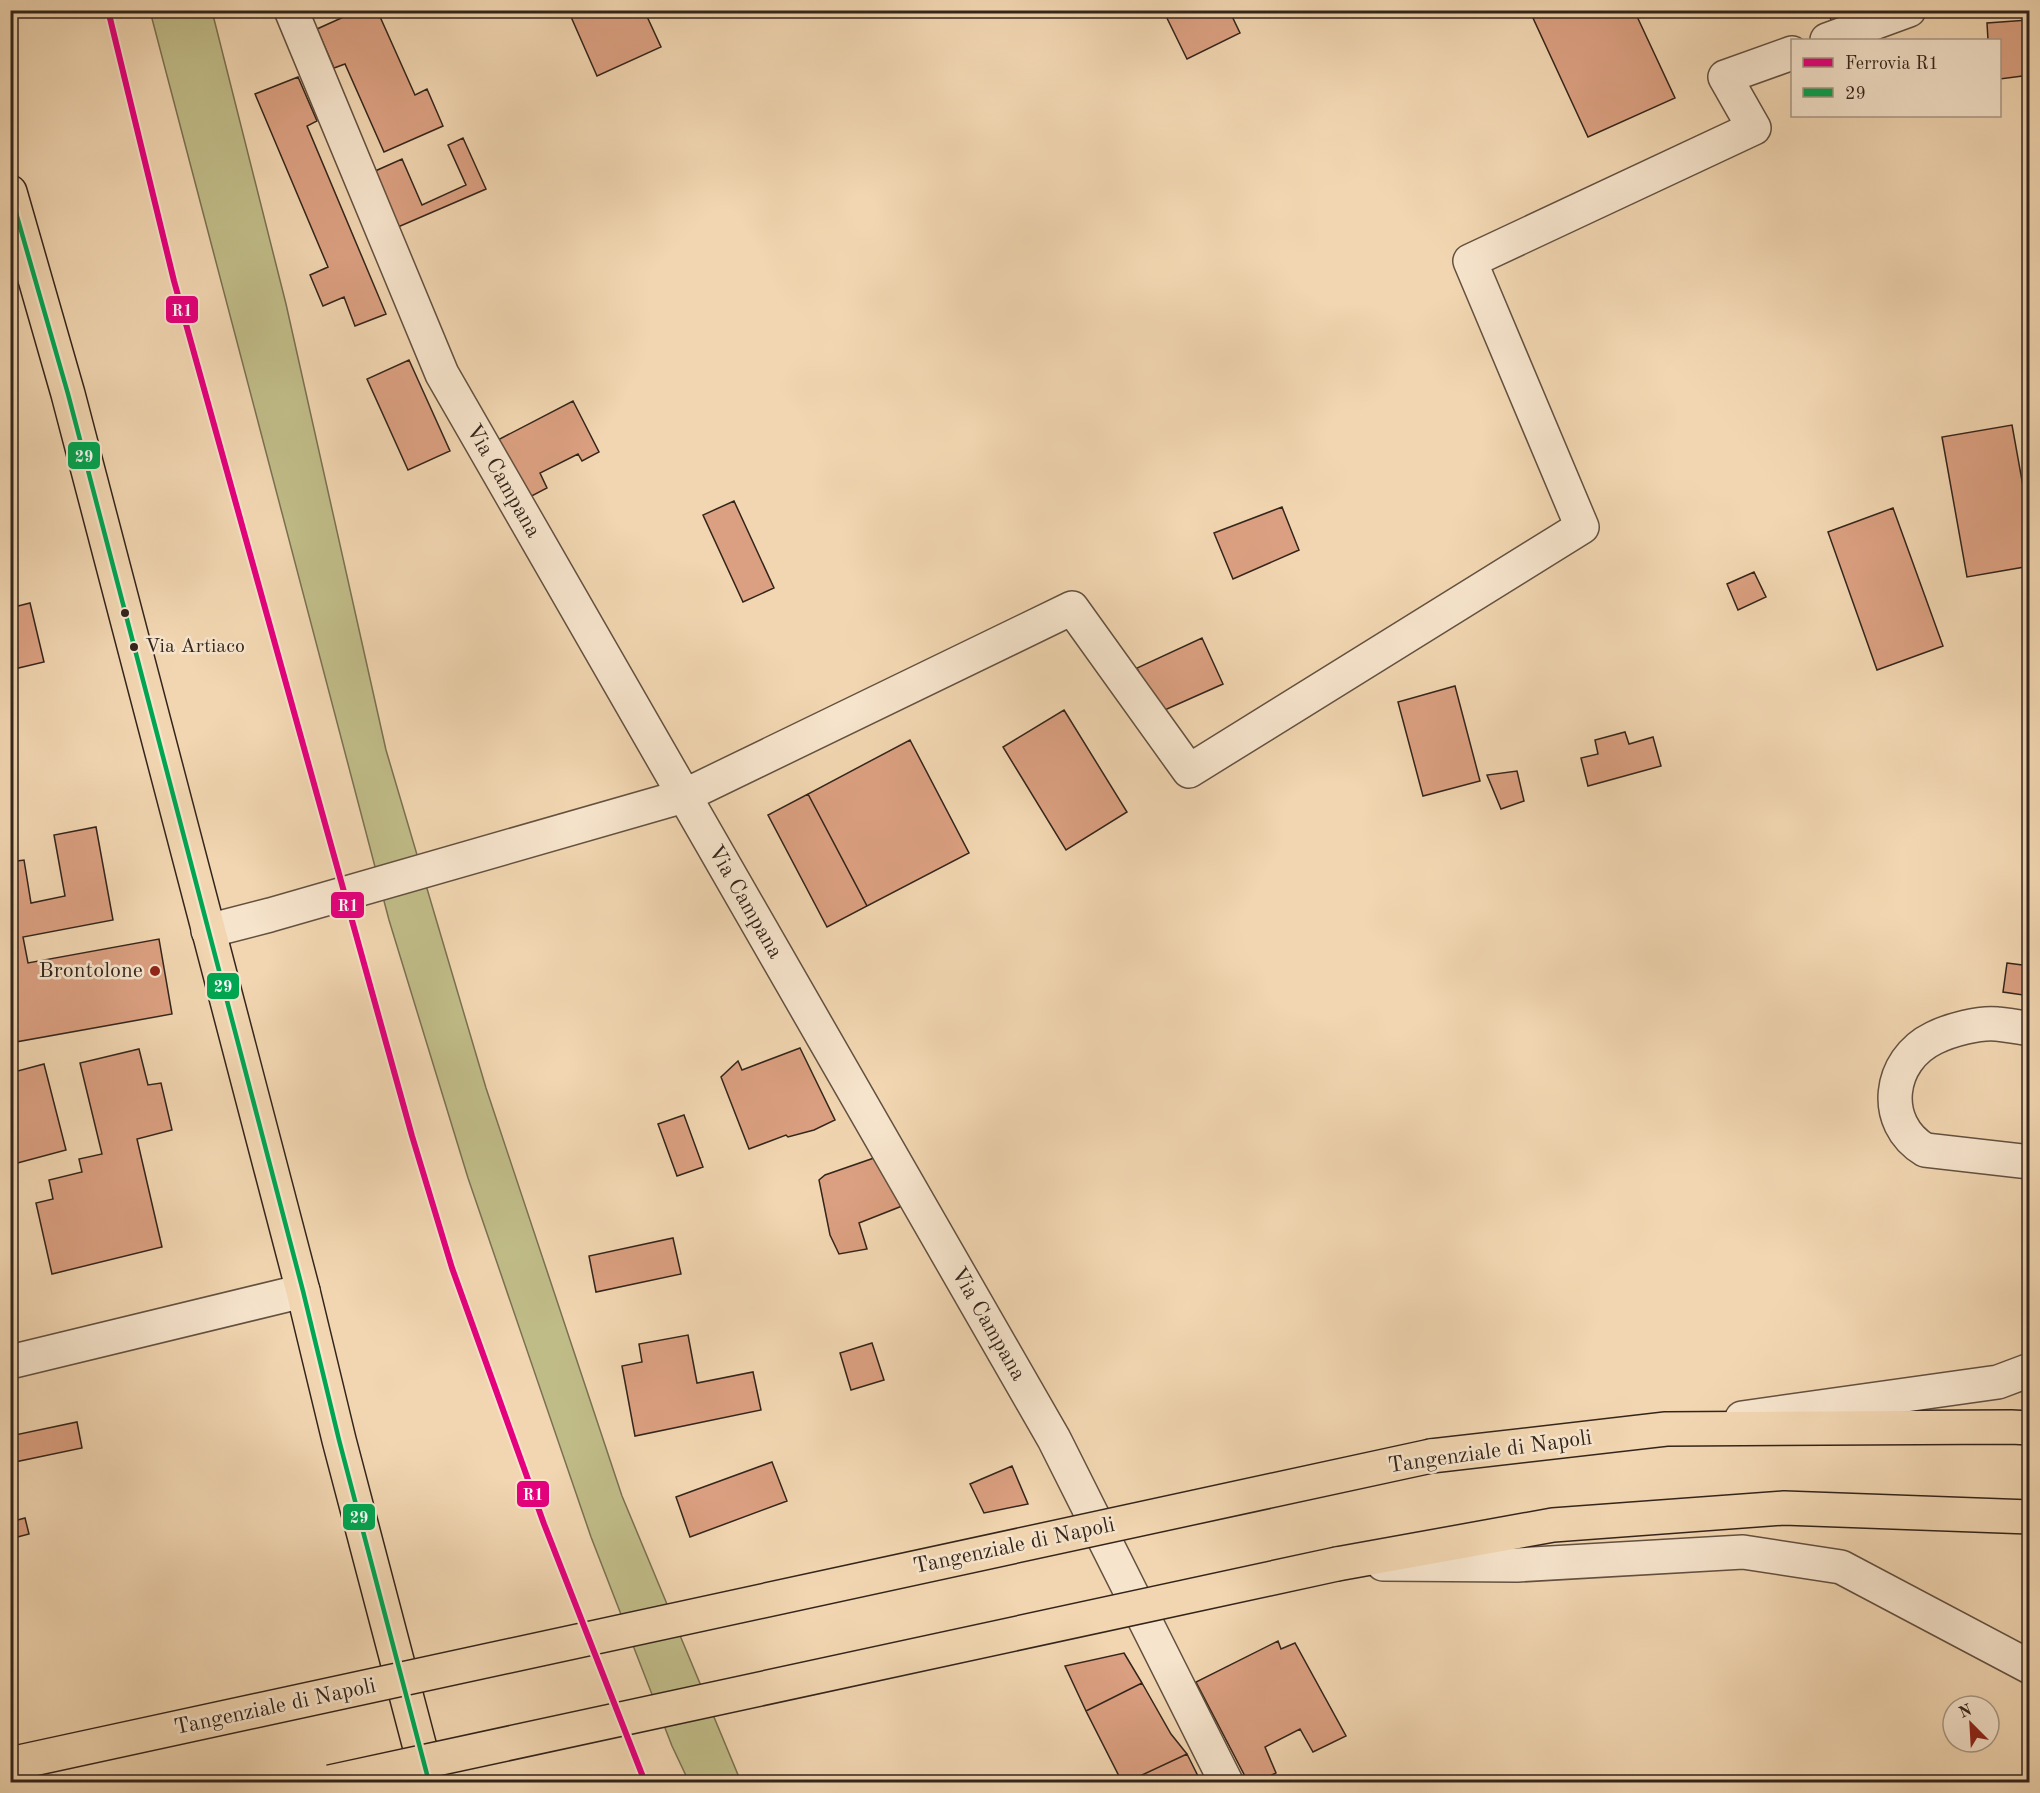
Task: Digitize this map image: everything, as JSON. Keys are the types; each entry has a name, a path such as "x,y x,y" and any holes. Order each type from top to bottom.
{"main road":[{"path":"10,192 68,394 429,1782"},
{"name":"Tangenziale di Napoli","path":"10,1764 1431,1456 1666,1429 2030,1428"},
{"path":"330,1782 1336,1564 1553,1525 1772,1509 2030,1517"}],"street":[{"name":"Via Campana","path":"291,10 441,374 1054,1439 1226,1782"},
{"path":"1830,39 1909,10"},
{"path":"208,931 684,796 1072,608 1189,771 1582,527 1470,261 1754,128 1725,77 1791,53"},
{"path":"2030,1029 1995,1023 1959,1029 1932,1039 1910,1057 1896,1081 1894,1109 1916,1144 1925,1150 2030,1162"},
{"path":"10,1362 303,1291"},
{"path":"1666,1429 1998,1382 2030,1370"},
{"path":"1336,1564 1517,1565 1743,1552 1841,1567 2020,1663 2030,1686"}],"shaded area":[{"path":"150,11 212,11 286,304 386,750 486,1088 622,1496 741,1782 689,1782 672,1746 591,1537 468,1178 389,920"}],"building":[{"path":"359,10 377,10 415,95 427,89 443,126 384,152 345,64 334,68 317,29"},
{"path":"568,10 644,10 661,47 597,76"},
{"path":"1163,10 1229,10 1240,33 1187,59"},
{"path":"1547,10 1634,10 1675,98 1588,137 1533,18"},
{"path":"1827,10 1870,10 1833,25"},
{"path":"2028,20 2030,75 2001,79 2001,39 1988,39 1987,23"},
{"path":"298,77 317,121 307,126 386,314 355,326 344,297 323,306 310,275 328,267 255,94"},
{"path":"463,138 486,189 398,227 373,172 402,159 422,205 466,185 448,145"},
{"path":"409,360 450,451 408,470 367,379"},
{"path":"573,401 599,452 582,461 578,454 540,473 547,488 524,500 494,442"},
{"path":"2012,425 2030,525 2030,566 1967,577 1942,437"},
{"path":"734,501 774,588 743,602 703,515"},
{"path":"1282,507 1299,550 1233,579 1214,533"},
{"path":"1893,508 1943,646 1877,670 1828,532"},
{"path":"1754,572 1766,597 1738,610 1727,584"},
{"path":"30,603 44,662 10,670 10,608"},
{"path":"1202,638 1223,684 1158,713 1137,668"},
{"path":"1455,686 1480,781 1423,796 1398,702"},
{"path":"1064,710 1127,812 1066,850 1003,747"},
{"path":"1625,732 1629,744 1653,737 1661,766 1588,786 1581,758 1598,754 1595,740"},
{"path":"910,740 969,853 867,906 808,794"},
{"path":"1517,771 1524,801 1501,809 1487,775"},
{"path":"808,794 867,906 827,927 768,815"},
{"path":"96,827 113,920 23,937 28,963 159,939 172,1014 10,1043 10,862 24,860 31,903 65,896 54,835"},
{"path":"2007,963 2030,966 2030,996 2003,992"},
{"path":"800,1048 835,1120 814,1130 788,1137 786,1135 749,1149 721,1077 738,1061 742,1070"},
{"path":"139,1049 148,1085 161,1083 172,1130 137,1139 162,1247 52,1274 36,1203 53,1199 49,1180 82,1172 79,1159 102,1154 80,1063"},
{"path":"44,1064 66,1150 10,1165 10,1073"},
{"path":"684,1115 703,1167 677,1176 658,1124"},
{"path":"874,1158 902,1206 859,1223 867,1249 839,1254 830,1235 819,1180 825,1175"},
{"path":"673,1238 681,1274 596,1292 589,1256"},
{"path":"688,1335 697,1383 753,1372 761,1410 635,1436 622,1366 642,1362 639,1344"},
{"path":"872,1343 884,1380 851,1390 840,1353"},
{"path":"77,1422 82,1448 10,1463 10,1436"},
{"path":"772,1462 787,1501 690,1537 676,1497"},
{"path":"1012,1466 1028,1504 984,1513 970,1484"},
{"path":"25,1518 29,1534 10,1539 10,1522"},
{"path":"1278,1641 1281,1649 1295,1643 1346,1736 1313,1752 1300,1729 1265,1747 1276,1773 1257,1782 1248,1782 1196,1682"},
{"path":"1124,1653 1142,1683 1086,1711 1065,1666"},
{"path":"1142,1683 1171,1734 1187,1754 1127,1782 1122,1782 1086,1711"},
{"path":"1187,1754 1201,1782 1127,1782"}],"rail line":[{"name":"R1","path":"108,10 174,281 412,1136 452,1268 544,1524 645,1782"}],"transit line":[{"name":"29","path":"10,192 68,394 429,1782"}],"place":[{"name":"Via Artiaco","path":"134,647"},
{"name":"Brontolone","path":"155,971"}]}
